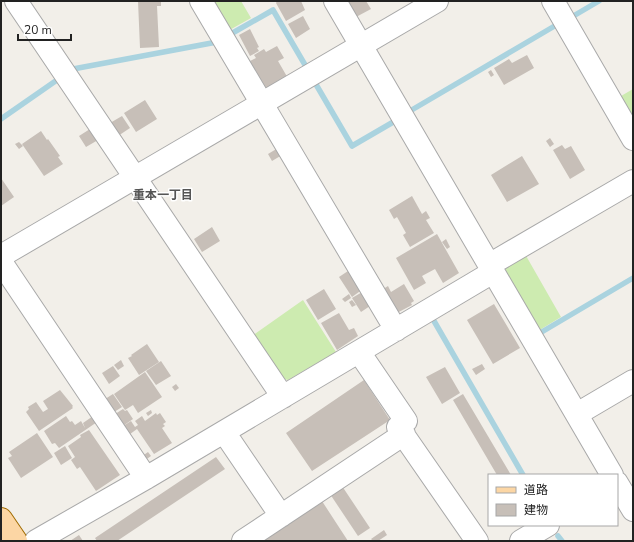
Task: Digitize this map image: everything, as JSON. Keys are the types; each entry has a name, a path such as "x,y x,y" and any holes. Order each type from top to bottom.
{"main road":[{"path":"1,519 16,541"}],"street":[{"path":"16,1 283,397"},
{"path":"201,1 396,330"},
{"path":"335,1 611,474"},
{"path":"1,256 437,1"},
{"path":"553,1 633,139"},
{"path":"36,541 146,478 396,330 491,268 633,181"},
{"path":"1,262 146,478"},
{"path":"359,352 406,421 398,426 477,541"},
{"path":"577,414 633,381"},
{"path":"224,432 280,516"},
{"path":"244,541 404,434"},
{"path":"618,486 633,510"},
{"path":"521,541 546,526"}],"green space":[{"path":"208,1 241,1 251,18 226,32"},
{"path":"633,89 633,129 616,99"},
{"path":"525,254 561,317 538,331 505,275 506,265"},
{"path":"303,300 336,352 288,380 280,378 252,336"}],"building":[{"path":"138,1 161,1 161,6 157,6 159,47 140,48"},
{"path":"277,1 301,1 305,10 286,21 276,3"},
{"path":"347,1 366,1 371,9 356,17"},
{"path":"303,16 310,29 296,38 288,24"},
{"path":"250,29 259,47 257,48 259,51 250,56 239,35"},
{"path":"277,46 284,58 278,61 289,80 268,92 250,61 256,58 254,55 264,49 266,52"},
{"path":"527,55 534,68 504,85 494,68 509,59 512,63"},
{"path":"491,70 494,75 491,77 488,72"},
{"path":"145,100 157,119 136,132 124,113"},
{"path":"122,116 130,128 118,136 110,123"},
{"path":"90,129 98,140 86,147 79,136"},
{"path":"41,131 60,156 58,157 63,164 44,176 22,144"},
{"path":"550,138 554,144 550,147 546,141"},
{"path":"19,142 23,146 19,149 15,144"},
{"path":"562,145 565,149 571,146 585,170 570,179 553,150"},
{"path":"278,148 282,155 272,161 268,154"},
{"path":"522,156 539,184 507,202 491,175"},
{"path":"1,178 14,197 1,206"},
{"path":"412,196 422,214 426,211 430,218 426,220 434,233 410,247 403,235 406,233 397,217 394,219 389,210"},
{"path":"212,227 220,241 202,252 194,239"},
{"path":"437,234 459,273 443,283 435,269 422,276 426,283 414,290 396,258"},
{"path":"446,239 450,247 447,249 442,242"},
{"path":"351,269 363,289 352,297 339,277"},
{"path":"404,284 414,301 411,303 412,305 395,314 380,291 388,286 391,292"},
{"path":"324,289 336,309 318,320 306,300"},
{"path":"364,291 373,304 361,312 352,298"},
{"path":"349,294 351,298 345,302 342,299"},
{"path":"352,300 356,305 352,307 349,302"},
{"path":"494,304 520,348 493,364 467,320"},
{"path":"339,313 349,330 354,328 358,336 337,350 321,323"},
{"path":"147,344 159,362 139,375 128,358"},
{"path":"121,360 124,366 118,370 114,365"},
{"path":"161,361 171,376 156,385 146,371"},
{"path":"482,364 485,369 476,375 472,369"},
{"path":"113,366 120,376 109,384 102,373"},
{"path":"445,367 460,393 442,404 426,377"},
{"path":"145,372 162,397 138,413 133,405 125,410 114,394"},
{"path":"364,380 390,420 312,471 286,433"},
{"path":"176,384 179,388 175,391 172,387"},
{"path":"60,390 73,408 39,431 26,412 29,409 28,407 36,402 43,412 48,409 43,401"},
{"path":"113,394 122,407 111,414 102,401"},
{"path":"463,394 510,474 496,474 453,400"},
{"path":"123,409 125,411 127,410 133,419 120,428 112,416"},
{"path":"151,410 152,413 148,416 146,413"},
{"path":"156,413 157,415 160,413 166,422 163,424 165,426 162,428 172,443 154,454 137,429 126,437 120,428 131,421 135,427 138,425 135,421 142,416 145,421"},
{"path":"96,414 100,420 59,448 55,443 52,444 44,431 66,416 70,422 72,421 75,425 81,421 85,428 83,423"},
{"path":"89,430 120,475 96,491 80,467 77,469 71,460 75,457 68,446 81,437 80,435"},
{"path":"37,433 53,457 21,478 8,458 12,456 9,452"},
{"path":"65,446 72,458 61,465 54,453"},
{"path":"148,452 151,456 144,461 141,457"},
{"path":"216,457 225,469 117,541 97,541 95,538"},
{"path":"342,486 370,528 358,536 330,494"},
{"path":"320,498 348,541 256,541"},
{"path":"384,530 387,535 378,541 373,541 371,539"},
{"path":"79,535 83,541 70,541"}],"waterway":[{"path":"570,18 599,1"},
{"path":"229,35 273,10 308,70"},
{"path":"410,111 558,24"},
{"path":"73,69 217,42"},
{"path":"1,119 57,80"},
{"path":"314,81 352,146 395,121"},
{"path":"540,333 633,278"},
{"path":"434,321 522,474"},
{"path":"558,536 562,541"}],"district":[{"name":"重本一丁目","path":"163,195"}]}
